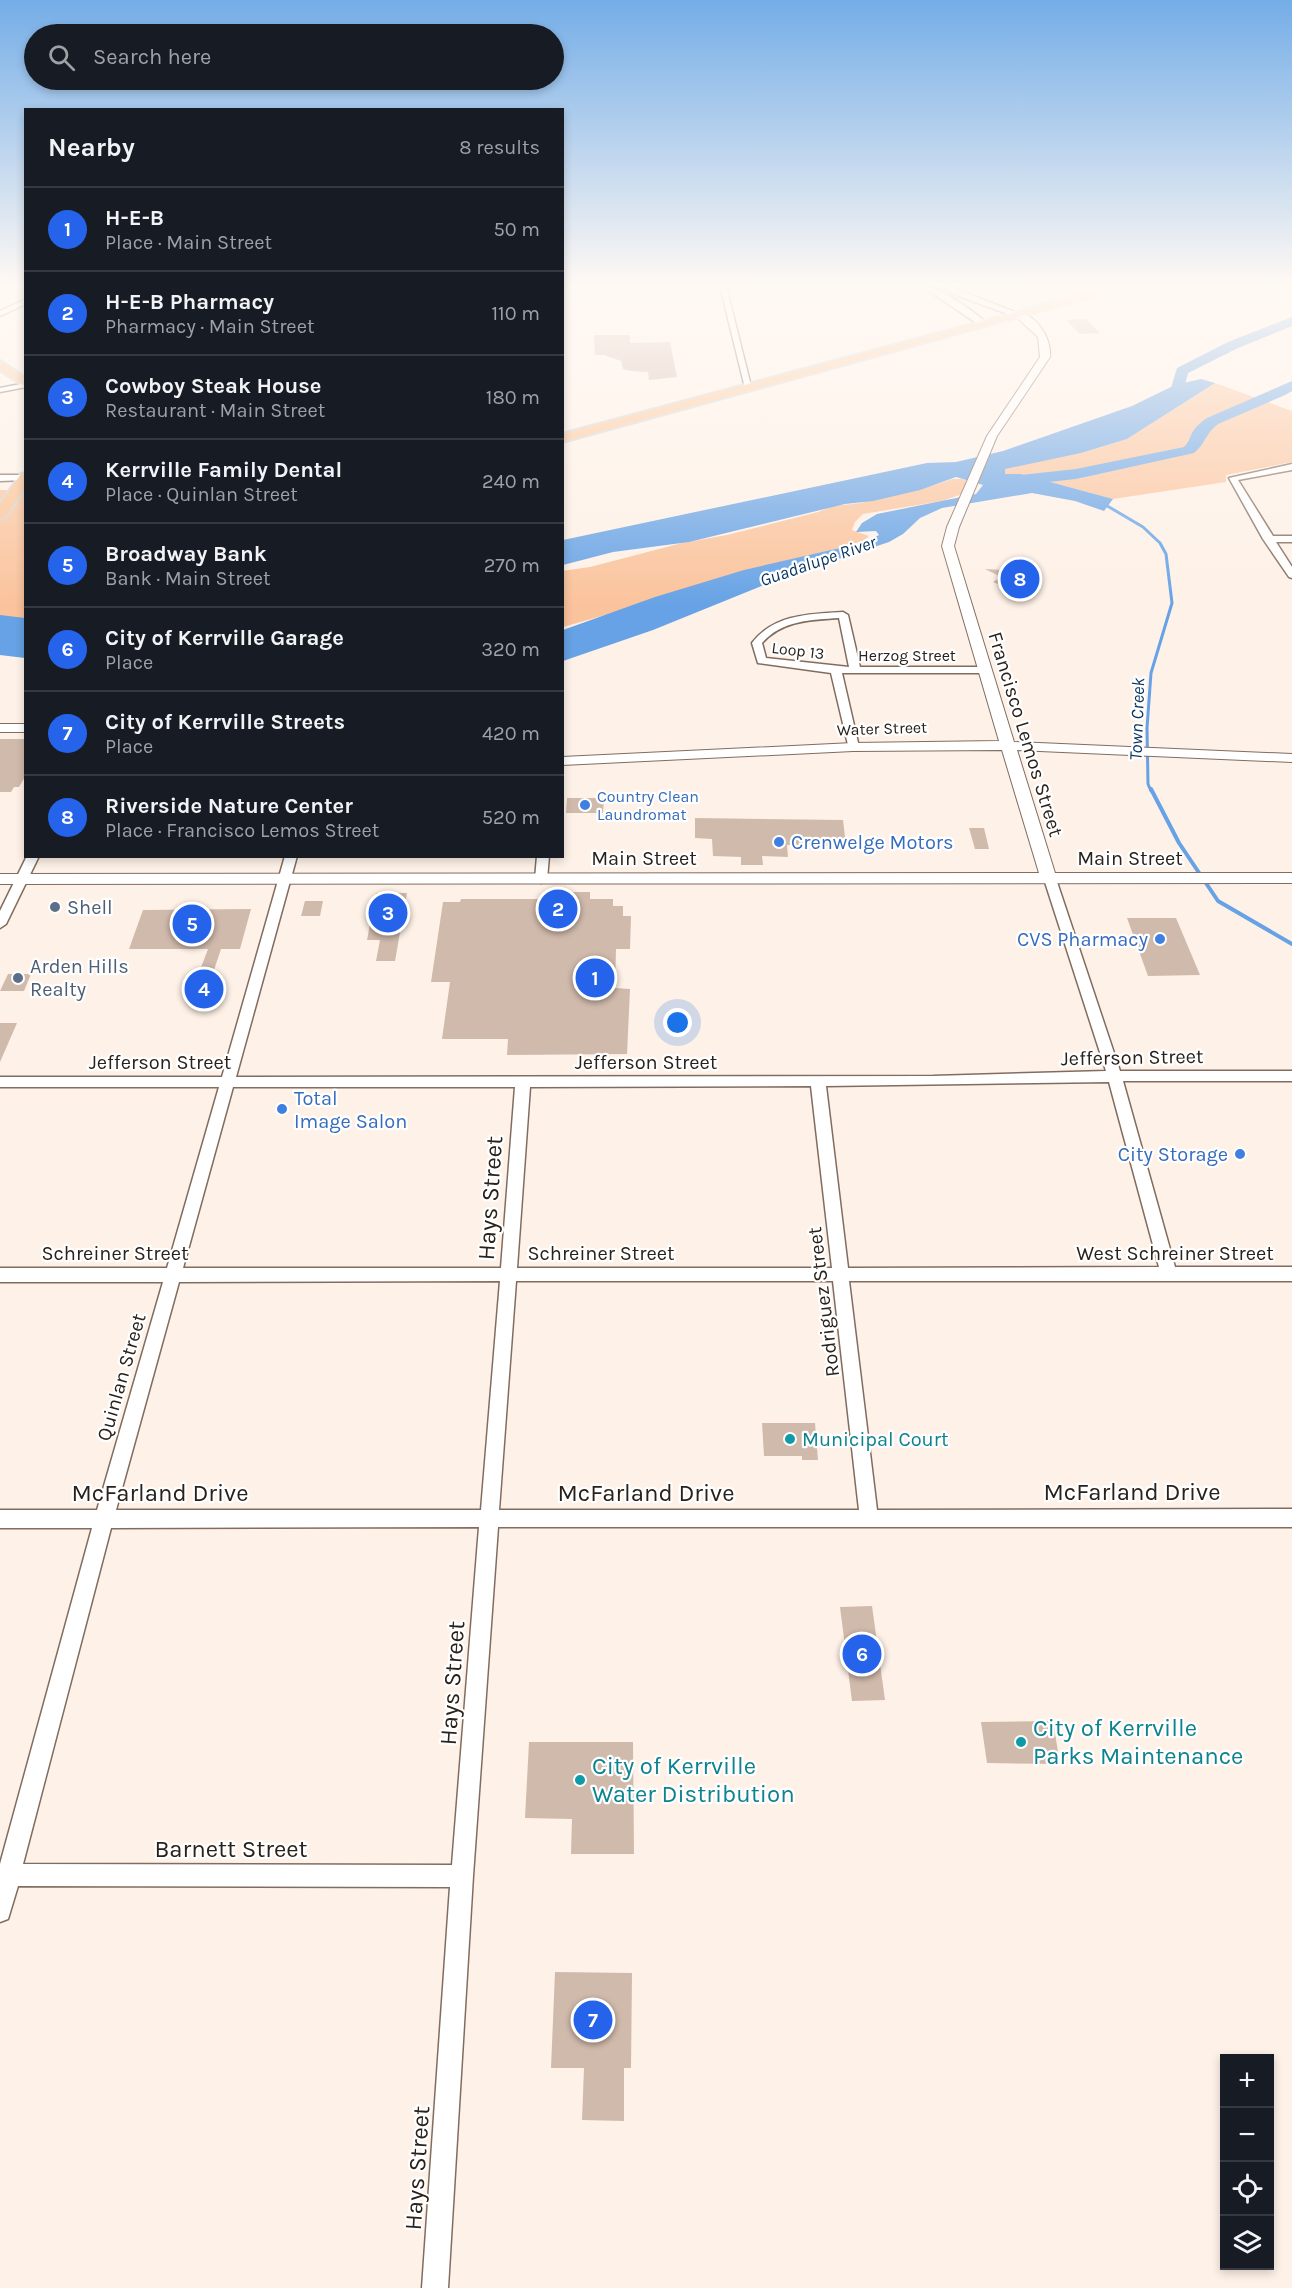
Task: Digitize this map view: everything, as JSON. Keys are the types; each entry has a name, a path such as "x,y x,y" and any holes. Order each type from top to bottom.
{"main road":[{"path":"564,437 731,393"},
{"path":"0,514 24,480"}],"street":[{"name":"Francisco Lemos Street","path":"1020,393 1003,417 984,454 948,546 1043,863 1115,1078 1169,1274"},
{"path":"1292,467 1233,478 1292,575"},
{"path":"0,478 24,478"},
{"path":"1268,539 1292,539"},
{"name":"Loop 13","path":"836,602 843,615 855,670"},
{"name":"Loop 13","path":"836,670 762,661 757,643 763,634 782,623 843,615"},
{"name":"Herzog Street","path":"853,747 836,670 985,670"},
{"path":"0,728 24,728"},
{"name":"Water Street","path":"564,761 853,747 1008,745 1292,758"},
{"path":"0,924 32,858"},
{"name":"Quinlan Street","path":"0,1911 5,1875 290,858"},
{"path":"541,879 543,858"},
{"name":"Main Street","path":"0,879 1292,878"},
{"name":"Jefferson Street","path":"0,1082 818,1081 1292,1076"},
{"name":"Rodriguez Street","path":"818,1081 869,1518"},
{"name":"Hays Street","path":"435,2288 462,1876 523,1082"},
{"name":"West Schreiner Street","path":"1059,1274 1292,1274"},
{"name":"Schreiner Street","path":"0,1275 1059,1274"},
{"name":"McFarland Drive","path":"0,1519 1292,1518"},
{"name":"Barnett Street","path":"5,1875 462,1876"}],"shaded area":[{"path":"1200,393 1242,393 1292,411 1292,462 1226,475 1226,482 1113,499 1021,474 1005,474 1005,468 1081,453 1127,439"},
{"path":"952,479 969,482 968,492 942,501 863,514 855,522 852,530 869,536 863,541 564,627 564,571 590,567 682,543 727,535 818,512 833,506 861,503"},
{"path":"0,490 24,490 24,622 0,621"}],"water":[{"path":"1159,393 1200,393 1127,439 1081,453 1005,469 1005,474 1021,474 1113,499 1104,511 1075,501 1032,493 942,508 920,518 903,534 889,542 784,577 653,630 564,661 564,630 655,597 744,570 866,542 879,535 876,531 856,532 862,523 877,514 976,494 983,485 956,477 920,490 873,501 845,504 689,542 613,552 564,565 564,540 927,463 956,462 1003,451 1132,406"},
{"path":"0,615 24,618 24,658 0,655"}],"building":[{"path":"985,569 1040,572 1007,588 993,582 1001,577"},
{"path":"0,739 24,739 24,778 19,787 14,787 11,792 0,792"},
{"name":"Country Clean Laundromat","path":"567,798 604,798 603,813 566,813"},
{"name":"Crenwelge Motors","path":"695,818 843,820 846,846 787,845 788,857 762,856 763,865 741,865 741,857 713,856 712,839 695,838"},
{"path":"969,828 984,828 989,849 975,849"},
{"path":"572,892 590,892 590,899 613,899 613,906 623,906 623,916 631,916 630,949 616,949 615,988 630,989 627,1054 507,1055 508,1039 442,1039 450,982 431,982 443,902 460,902 461,899 572,899"},
{"path":"376,893 407,893 395,961 376,961 380,940 367,940"},
{"path":"305,901 323,901 320,916 301,916"},
{"path":"251,909 240,949 221,949 212,976 220,976 212,1002 188,1002 208,949 129,949 143,910"},
{"name":"CVS Pharmacy","path":"1127,918 1176,918 1200,975 1148,976"},
{"name":"Arden Hills Realty","path":"8,974 31,974 24,991 0,991"},
{"path":"0,1023 17,1023 0,1062"},
{"name":"Municipal Court","path":"762,1423 815,1423 818,1460 802,1460 802,1456 764,1456"},
{"path":"872,1606 885,1700 852,1701 840,1607"},
{"name":"City of Kerrville Parks Maintenance","path":"1053,1721 1060,1764 987,1763 981,1722"},
{"name":"City of Kerrville Water Distribution","path":"529,1742 633,1742 634,1854 571,1854 572,1819 525,1818"},
{"path":"555,1972 632,1973 631,2068 624,2068 624,2121 582,2120 584,2068 551,2068"}],"waterway":[{"name":"Guadalupe River","path":"1154,406 1177,393"},
{"name":"Guadalupe River","path":"1003,482 1076,474 1189,450 1196,444 1198,435 1213,421 1278,393"},
{"name":"Town Creek","path":"1106,505 1104,504 1143,527 1160,543 1166,554 1172,603 1151,673 1147,728 1148,784 1151,791"},
{"name":"Town Creek","path":"1151,789 1179,843 1218,901 1292,944"}],"place":[{"name":"Riverside Nature Center","path":"1020,579"},
{"name":"Country Clean Laundromat","path":"585,805"},
{"name":"Crenwelge Motors","path":"779,842"},
{"name":"Shell","path":"55,907"},
{"name":"H-E-B Pharmacy","path":"558,909"},
{"name":"Cowboy Steak House","path":"388,913"},
{"name":"Broadway Bank","path":"192,924"},
{"name":"CVS Pharmacy","path":"1160,939"},
{"name":"Arden Hills Realty","path":"18,978"},
{"name":"H-E-B","path":"595,978"},
{"name":"Kerrville Family Dental","path":"204,989"},
{"name":"Total Image Salon","path":"282,1109"},
{"name":"City Storage","path":"1240,1154"},
{"name":"Municipal Court","path":"790,1439"},
{"name":"City of Kerrville Garage","path":"862,1654"},
{"name":"City of Kerrville Parks Maintenance","path":"1021,1742"},
{"name":"City of Kerrville Water Distribution","path":"580,1780"},
{"name":"City of Kerrville Streets","path":"593,2020"}]}
